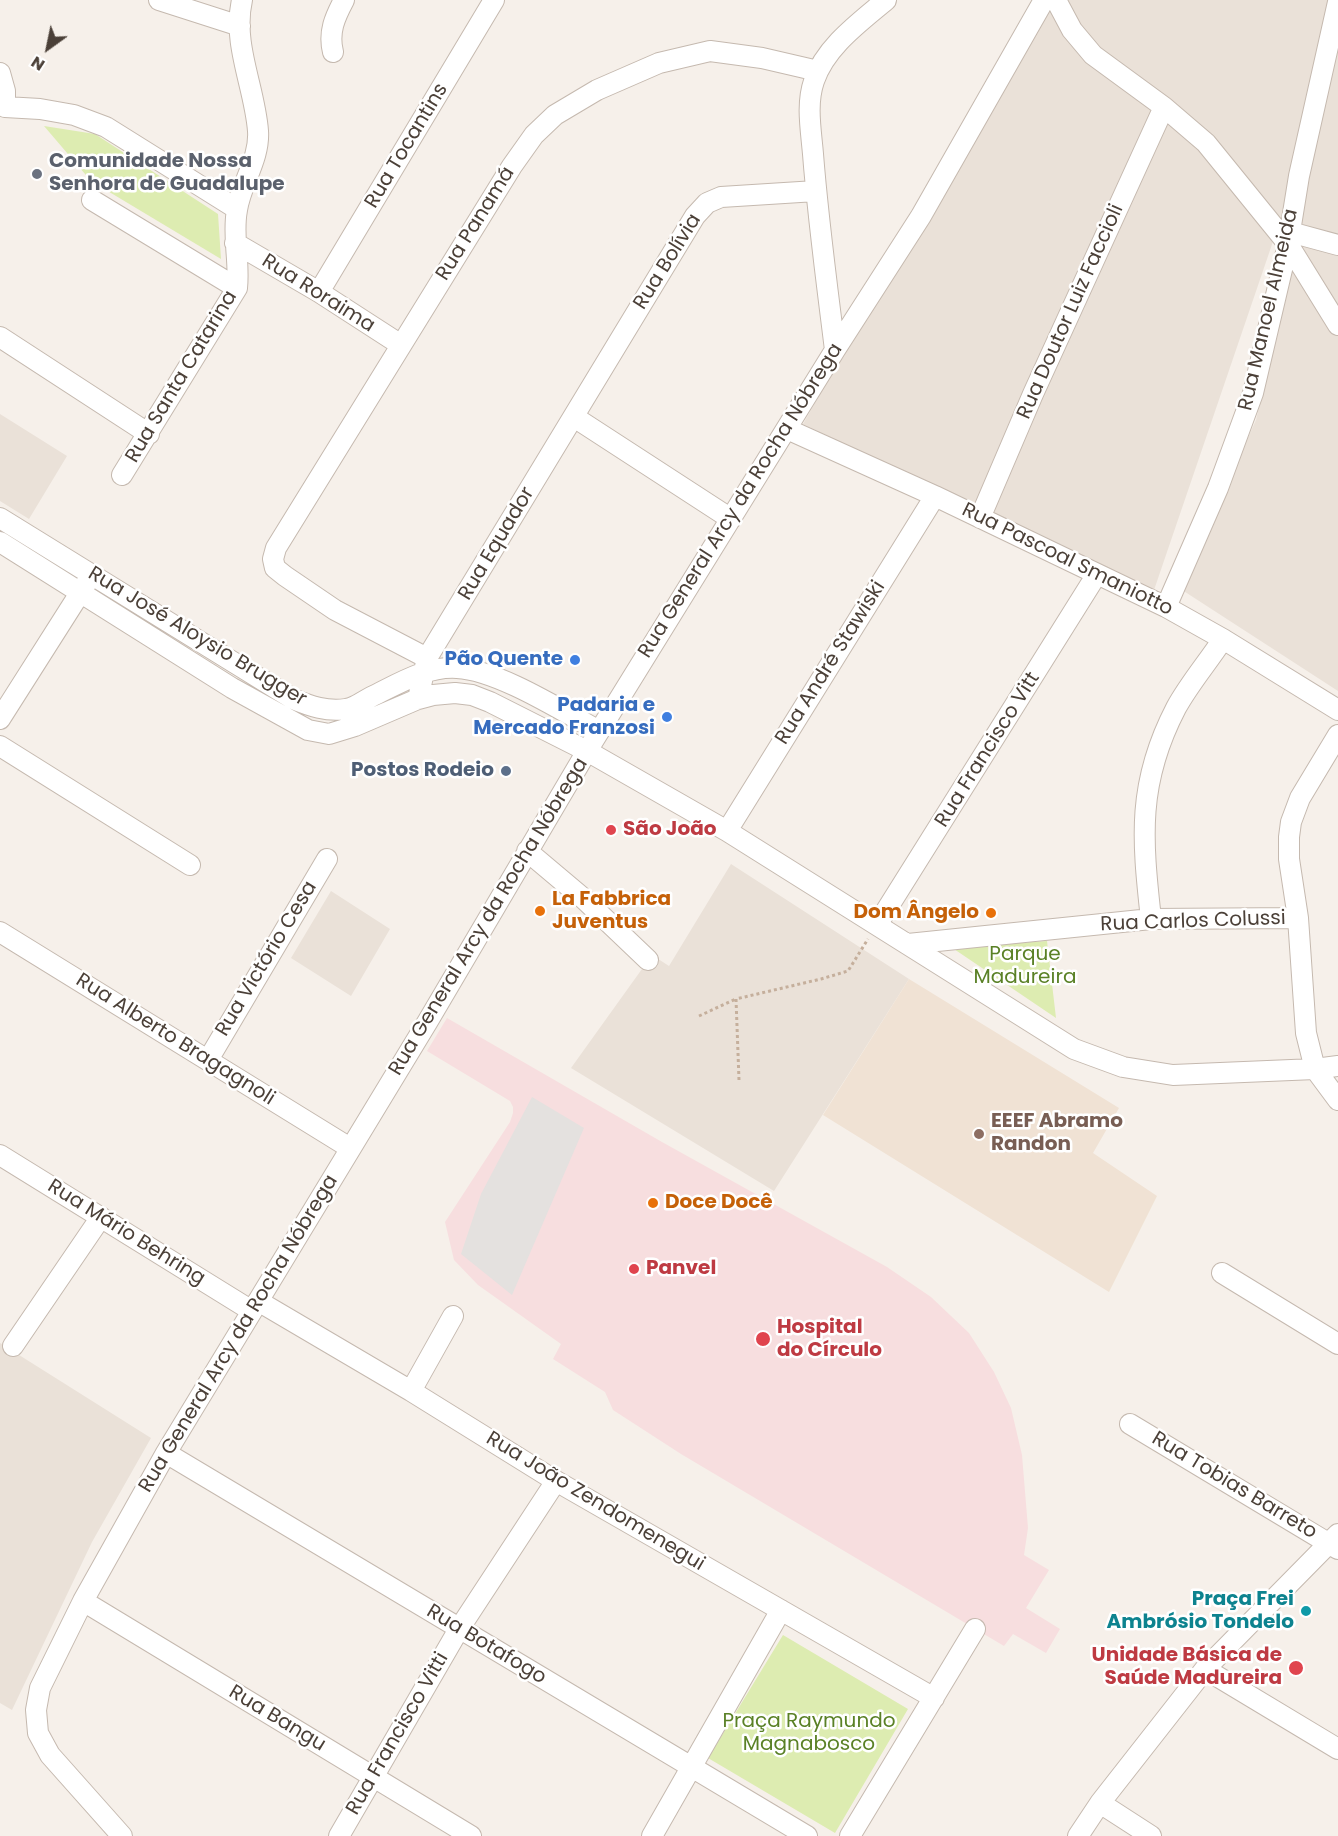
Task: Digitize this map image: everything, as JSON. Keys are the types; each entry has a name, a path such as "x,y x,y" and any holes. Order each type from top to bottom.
{"street":[{"path":"159,0 240,26"},
{"name":"Rua Santa Catarina","path":"122,475 237,288 239,268 235,243 237,209 254,161 258,132 243,53 240,26 242,0"},
{"path":"333,52 330,40 332,27 344,0"},
{"name":"Rua Tocantins","path":"319,292 494,0"},
{"path":"835,350 816,191 809,105 813,82 833,50 886,0"},
{"name":"Rua General Arcy da Rocha Nóbrega","path":"122,1836 50,1755 38,1733 36,1710 40,1688 83,1601 166,1453 428,1021 599,731 835,350 921,216 1044,0"},
{"path":"1056,0 1072,30 1093,55 1164,107 1206,143 1289,238 1338,325"},
{"name":"Rua Manoel Almeida","path":"1166,608 1218,488 1253,393 1289,238 1299,176 1338,2"},
{"name":"Rua Panamá","path":"425,665 335,610 285,576 275,568 273,559 276,548 512,166 534,135 555,115 597,90 659,63 710,51 762,58 818,71"},
{"path":"0,73 5,91 3,111 40,109 75,115 106,127 237,209"},
{"name":"Rua Doutor Luiz Faccioli","path":"980,518 1033,394 1164,107"},
{"name":"Rua Bolívia","path":"574,417 695,216 707,203 721,197 816,191"},
{"path":"92,200 237,288"},
{"path":"1289,238 1338,245"},
{"name":"Rua Roraima","path":"235,243 319,292 400,345"},
{"path":"0,337 149,434"},
{"path":"574,417 731,519"},
{"name":"Rua Equador","path":"425,665 574,417"},
{"name":"Rua Pascoal Smaniotto","path":"787,429 935,496 1166,608 1223,639 1338,710"},
{"name":"Rua André Stawiski","path":"727,831 935,496"},
{"name":"Rua José Aloysio Brugger","path":"0,518 293,699 309,706 351,718 418,699 455,693 472,695 490,702 587,752 727,831 1074,1049 1123,1067 1173,1075 1338,1066"},
{"name":"Rua José Aloysio Brugger","path":"0,542 232,688 308,730 329,734 425,665 475,670 498,678 599,731"},
{"path":"0,719 92,574"},
{"name":"Rua Francisco Vitt","path":"877,925 1097,574"},
{"path":"1151,920 1143,847 1143,819 1149,780 1162,739 1177,706 1223,639"},
{"path":"418,699 425,665"},
{"path":"232,688 245,669"},
{"path":"490,702 498,678"},
{"path":"283,718 293,699"},
{"path":"1338,735 1300,798 1291,822 1289,859 1298,918 1306,1033 1315,1069 1338,1100"},
{"path":"0,746 190,865"},
{"path":"527,851 584,899 648,960"},
{"name":"Rua Victório Cesa","path":"208,1060 327,859"},
{"name":"Rua Carlos Colussi","path":"908,944 1151,920 1298,918"},
{"name":"Rua Alberto Bragagnoli","path":"0,932 350,1148"},
{"name":"Rua Mário Behring","path":"0,1155 101,1217 255,1306"},
{"path":"13,1346 101,1217"},
{"path":"1222,1273 1338,1344"},
{"name":"Rua João Zendomenegui","path":"255,1306 411,1391 556,1481 934,1698"},
{"path":"411,1391 453,1316"},
{"name":"Rua Tobias Barreto","path":"1130,1424 1335,1542"},
{"name":"Rua Botafogo","path":"166,1453 807,1836"},
{"name":"Rua Francisco Vitti","path":"339,1836 459,1629 556,1481"},
{"path":"1078,1836 1100,1803 1205,1669 1335,1542"},
{"name":"Rua Bangu","path":"83,1601 471,1836"},
{"path":"651,1836 781,1611"},
{"path":"850,1836 975,1629"},
{"path":"1205,1669 1338,1749"},
{"path":"1100,1803 1150,1836"}],"path":[{"path":"699,1016 735,999 848,971 877,925"},
{"path":"735,999 739,1080"}],"shaded area":[{"path":"1045,0 1338,0 1295,177 1153,593 803,424"},
{"path":"1338,34 1338,691 1179,588 1256,420 1284,297"},
{"path":"0,414 67,456 29,519 0,501"},
{"path":"731,864 909,979 774,1191 571,1068 652,955 669,966"},
{"path":"331,891 390,929 351,996 291,958"},
{"name":"EEEF Abramo Randon","path":"909,979 1119,1108 1093,1153 1157,1196 1109,1292 823,1115"},
{"name":"Hospital do Círculo","path":"447,1018 662,1142 887,1267 931,1297 969,1333 994,1372 1011,1408 1022,1455 1028,1528 1024,1555 1049,1570 1026,1608 1060,1629 1046,1653 1013,1634 1004,1646 681,1454 613,1410 605,1392 553,1359 561,1344 478,1285 454,1260 445,1222 510,1122 513,1107 510,1101 427,1051"},
{"path":"532,1097 584,1128 512,1295 461,1254 481,1194"},
{"path":"0,1343 151,1438 92,1542 12,1710 0,1703"}],"green space":[{"path":"44,126 95,134 218,214 221,259 91,181"},
{"name":"Parque Madureira","path":"1047,941 1056,1018 951,947"},
{"name":"Praça Raymundo Magnabosco","path":"783,1635 908,1709 835,1833 708,1758"}],"place":[{"name":"Comunidade Nossa Senhora de Guadalupe","path":"37,174"},
{"name":"Pão Quente","path":"575,660"},
{"name":"Padaria e Mercado Franzosi","path":"667,717"},
{"name":"Postos Rodeio","path":"506,771"},
{"name":"São João","path":"611,830"},
{"name":"La Fabbrica Juventus","path":"540,911"},
{"name":"Dom Ângelo","path":"991,913"},
{"name":"EEEF Abramo Randon","path":"979,1134"},
{"name":"Doce Docê","path":"653,1203"},
{"name":"Panvel","path":"634,1269"},
{"name":"Hospital do Círculo","path":"763,1339"},
{"name":"Praça Frei Ambrósio Tondelo","path":"1306,1611"},
{"name":"Unidade Básica de Saúde Madureira","path":"1296,1668"}]}
